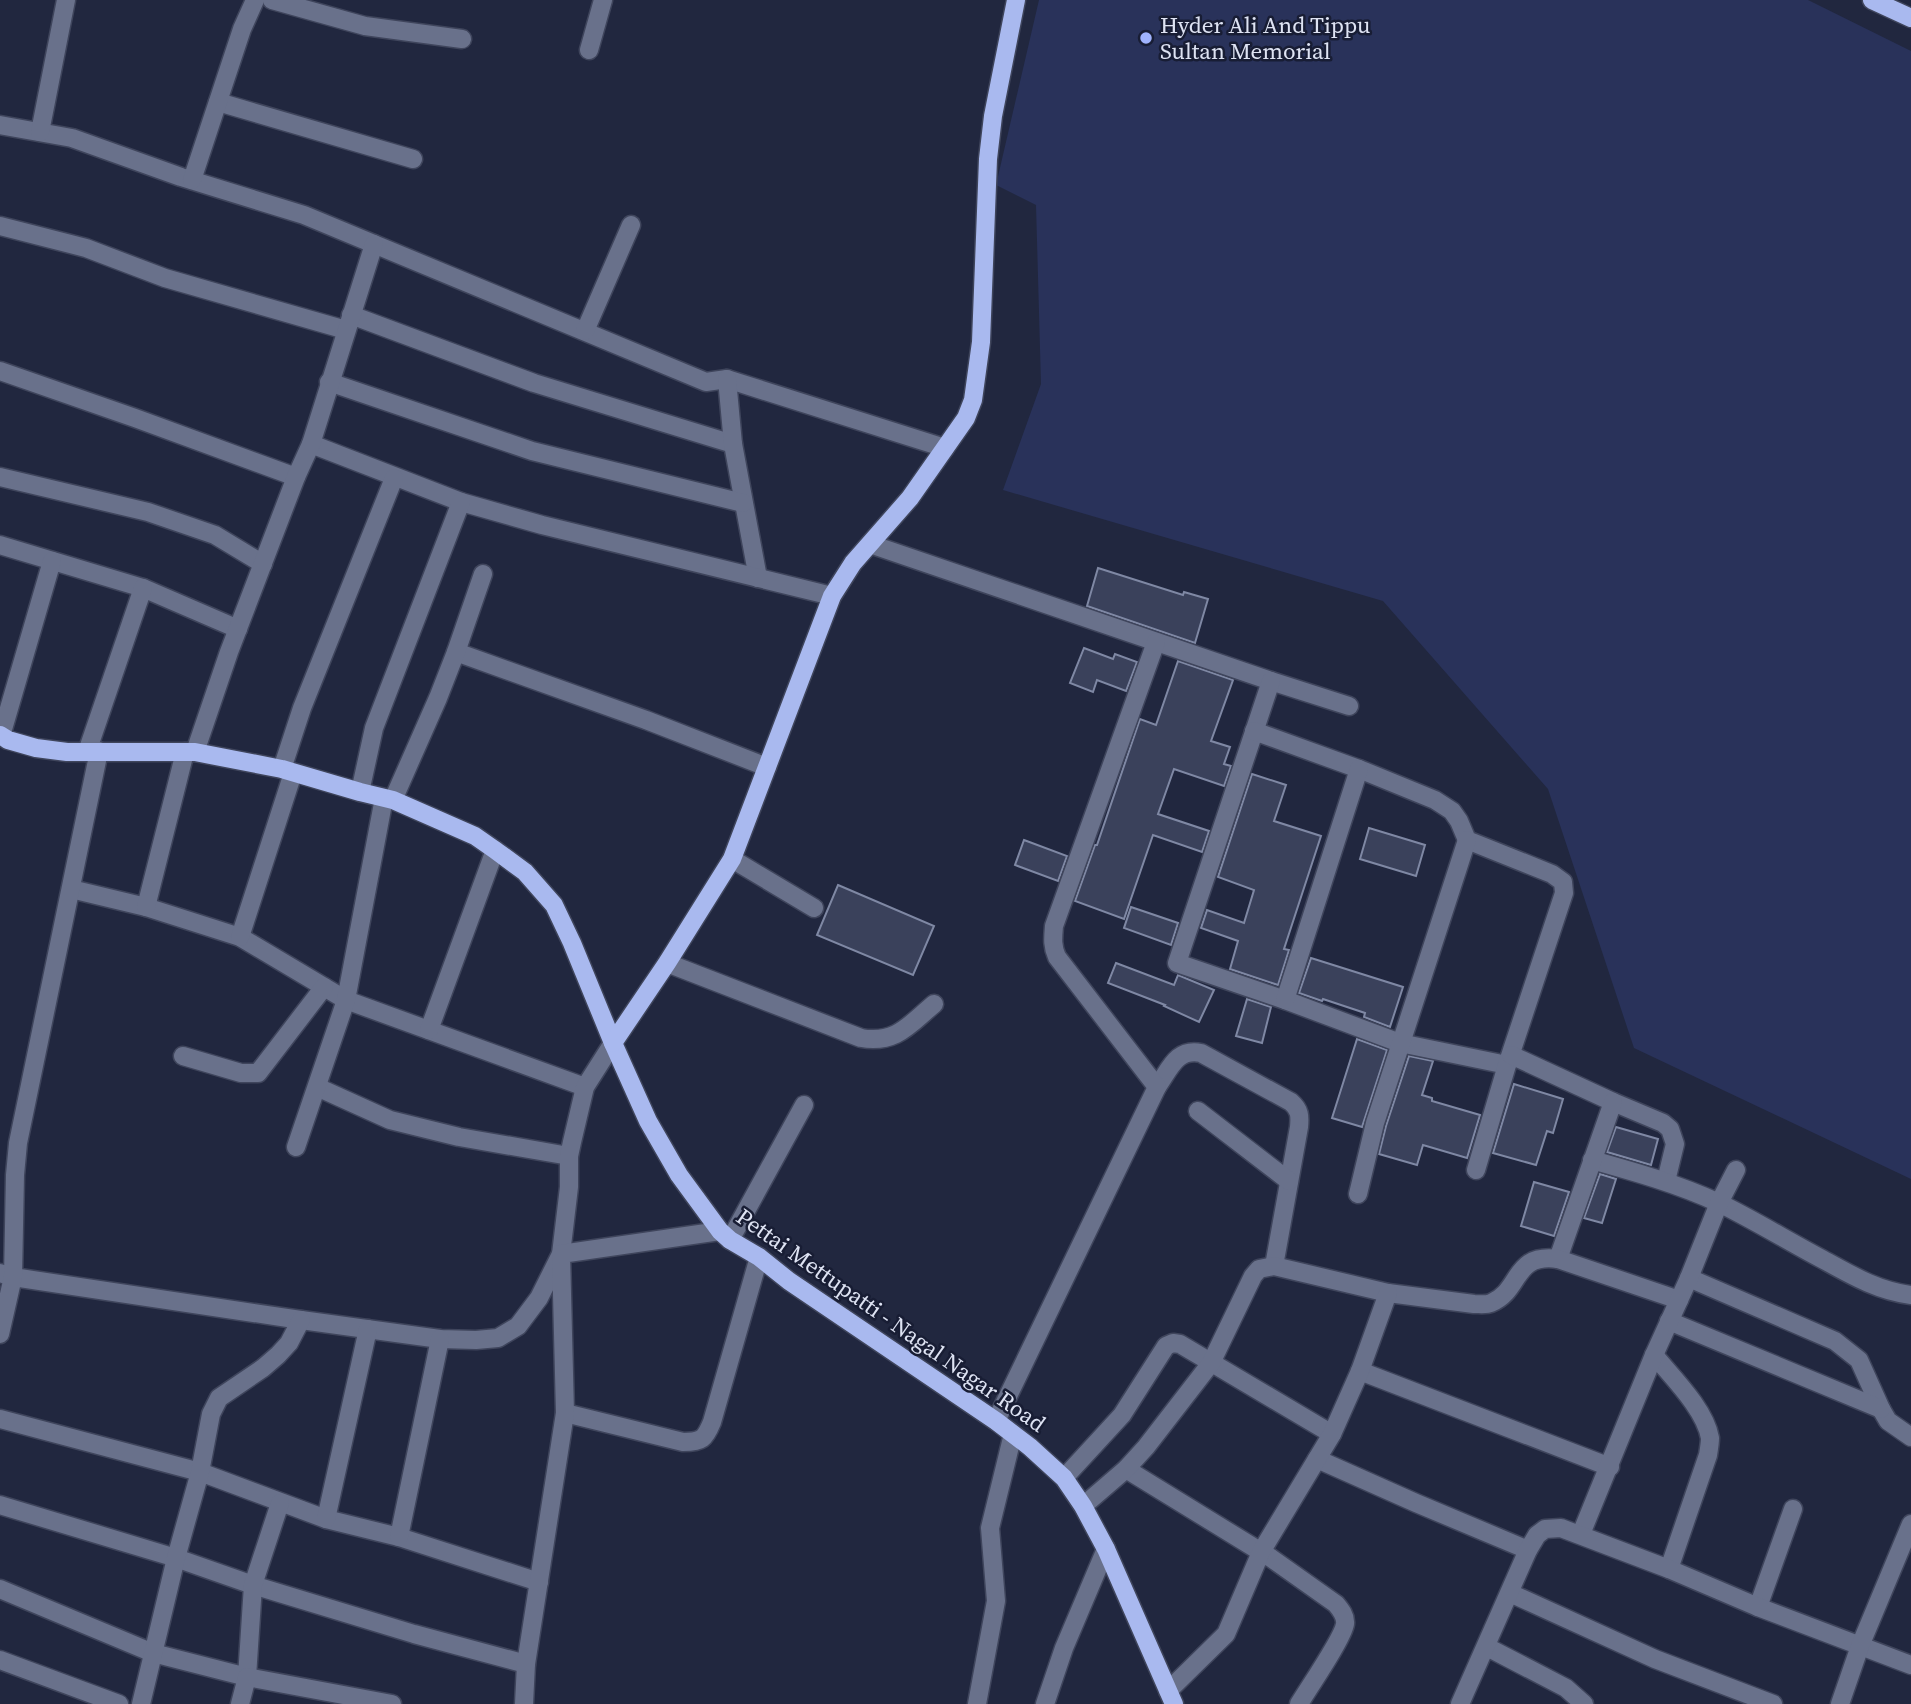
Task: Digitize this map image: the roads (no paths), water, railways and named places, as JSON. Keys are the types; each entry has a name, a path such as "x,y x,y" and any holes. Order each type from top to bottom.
{"main road":[{"path":"612,1043 667,963 732,859 832,596 853,563 910,498 946,448 966,418 973,400 981,342 988,159 993,116 1016,0"},
{"path":"1871,0 1911,18"},
{"name":"Pettai Mettupatti - Nagal Nagar Road","path":"1,735 8,740 67,752 190,752 287,771 389,799 475,836 525,872 554,905 648,1121 679,1175 725,1235 996,1421 1064,1478 1106,1549 1171,1698"}],"street":[{"path":"40,132 66,0"},
{"path":"192,180 255,0"},
{"path":"272,0 365,26 462,39"},
{"path":"589,50 603,0"},
{"path":"218,102 413,159"},
{"path":"0,125 72,138 304,215 706,382 727,379 946,448"},
{"path":"585,331 631,225"},
{"path":"0,226 86,248 165,278 349,322 534,383 733,444"},
{"path":"146,907 190,752 311,444 374,244"},
{"path":"0,371 296,477"},
{"path":"727,379 733,444 758,578"},
{"path":"330,382 532,451 743,503"},
{"path":"311,444 461,502 542,525 832,596"},
{"path":"0,477 148,512 215,535 263,564"},
{"path":"240,937 302,708 394,478"},
{"path":"360,792 374,728 461,502"},
{"path":"870,544 1349,706"},
{"path":"0,545 143,588 238,629"},
{"path":"1,735 52,561"},
{"path":"296,1147 346,1000 389,799 430,717 483,574"},
{"path":"0,1334 19,1143 71,889 93,751 143,588"},
{"path":"1156,642 1054,926 1052,940 1057,957 1157,1087"},
{"path":"456,652 646,720 767,767"},
{"path":"1270,681 1177,963 1400,1043 1509,1060 1663,1123 1670,1129 1675,1144 1666,1181"},
{"path":"1254,731 1436,800 1452,811 1467,840 1375,1123 1358,1194"},
{"path":"1286,1000 1359,769"},
{"path":"1467,840 1552,874 1559,878 1564,887 1552,933 1509,1060 1476,1170"},
{"path":"429,1030 495,850"},
{"path":"732,859 814,908"},
{"path":"71,889 146,907 240,937 346,1000 585,1087"},
{"path":"667,963 861,1038 873,1040 888,1038 903,1030 934,1004"},
{"path":"183,1056 241,1073 258,1073 324,987"},
{"path":"524,1704 526,1664 565,1413 561,1254 569,1187 569,1156 585,1087 612,1043"},
{"path":"996,1421 1157,1087 1185,1052 1201,1053 1298,1108 1300,1118 1274,1266"},
{"path":"317,1087 401,1123 459,1137 569,1156"},
{"path":"1558,1259 1613,1102"},
{"path":"561,1254 725,1235 804,1105"},
{"path":"1198,1111 1289,1181"},
{"path":"1592,1160 1666,1181 1719,1203 1849,1274 1895,1293 1911,1295"},
{"path":"1581,1534 1654,1355 1719,1203 1736,1170"},
{"path":"7,1275 301,1320 440,1339 476,1340 498,1338 519,1326 539,1298 561,1254"},
{"path":"565,1413 683,1442 696,1442 706,1436 759,1257"},
{"path":"1083,1506 1126,1469 1146,1447 1211,1363 1259,1269 1274,1266 1388,1293 1488,1304 1499,1298 1521,1270 1533,1260 1544,1257 1558,1259 1679,1300"},
{"path":"1689,1278 1835,1341 1851,1352 1859,1360 1888,1421 1911,1437"},
{"path":"1171,1698 1226,1634 1261,1552 1332,1434 1360,1371 1388,1293"},
{"path":"141,1704 200,1472 211,1414 219,1398 278,1355 289,1343 301,1320"},
{"path":"1669,1321 1881,1409"},
{"path":"326,1519 368,1329"},
{"path":"399,1537 440,1339"},
{"path":"1064,1478 1122,1415 1166,1346 1173,1343 1180,1344 1332,1434"},
{"path":"1654,1355 1693,1404 1705,1422 1710,1439 1709,1455 1670,1569"},
{"path":"1360,1371 1610,1466"},
{"path":"0,1419 200,1472 326,1519 399,1537 539,1582"},
{"path":"977,1704 996,1601 990,1528 1013,1434"},
{"path":"1317,1459 1528,1550"},
{"path":"1126,1469 1261,1552 1336,1604 1342,1612 1345,1624 1338,1639 1299,1704"},
{"path":"240,1704 247,1677 253,1584 280,1503"},
{"path":"0,1505 414,1634 526,1664"},
{"path":"1758,1607 1793,1509"},
{"path":"1840,1704 1860,1646 1911,1524"},
{"path":"1460,1704 1528,1550 1537,1535 1545,1529 1561,1528 1581,1534 1758,1607 1911,1665"},
{"path":"1045,1704 1064,1648 1106,1549"},
{"path":"0,1588 153,1653 247,1677 392,1704"},
{"path":"1510,1593 1654,1659 1773,1704"},
{"path":"1487,1647 1566,1688 1584,1704"},
{"path":"0,1660 119,1704"}],"place":[{"name":"Hyder Ali And Tippu Sultan Memorial","path":"1146,38"}]}
